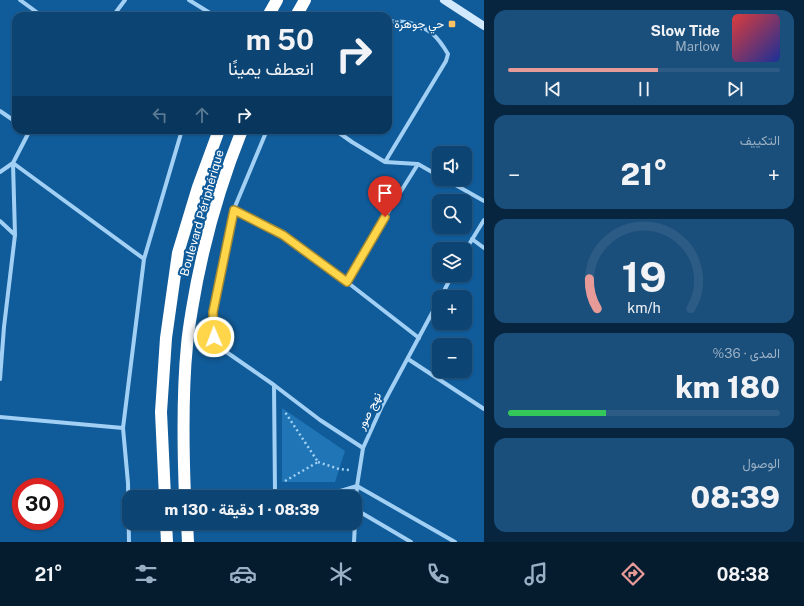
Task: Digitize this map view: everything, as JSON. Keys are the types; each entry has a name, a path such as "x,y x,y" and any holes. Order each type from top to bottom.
{"highway":[{"path":"270,12 277,0"},
{"path":"298,12 305,0"},
{"name":"Boulevard Périphérique","path":"165,490 161,412 166,338 178,253 198,187 218,134"},
{"name":"Boulevard Périphérique","path":"185,490 183,447 187,344 196,283 209,232 241,134"},
{"path":"166,530 167,542"},
{"path":"187,530 188,542"}],"street":[{"path":"20,0 36,12"},
{"path":"116,12 125,0"},
{"path":"189,0 207,12"},
{"path":"444,0 484,26"},
{"path":"385,162 441,70 448,54 440,39 433,33 409,22 392,21"},
{"path":"0,111 12,119"},
{"path":"0,379 2,327 15,235 13,163 27,134"},
{"path":"129,542 128,483 123,428 144,259 181,134"},
{"path":"265,134 234,210 213,312 214,337 222,349 274,385 320,420 363,448"},
{"path":"341,134 385,162 418,164 432,172"},
{"path":"13,163 144,259"},
{"path":"0,172 13,163"},
{"path":"347,282 418,164"},
{"path":"457,186 484,201"},
{"path":"234,210 283,235 419,338"},
{"path":"0,220 15,235"},
{"path":"470,242 484,220"},
{"path":"472,239 484,248"},
{"name":"نهج صور","path":"357,490 358,470 363,448 382,406 432,313"},
{"path":"408,359 484,409"},
{"path":"274,385 275,490"},
{"path":"0,417 123,428"},
{"path":"344,490 357,486 455,542"},
{"path":"362,513 411,542"},
{"name":"نهج صور","path":"354,530 354,542"}],"path":[{"path":"282,408 318,462 339,469 358,470"},
{"path":"277,490 282,482 318,462"}],"shaded area":[{"path":"282,408 345,451 335,482 282,482"}],"place":[{"name":"حي جوهرة","path":"452,24"}],"route":[{"path":"214,337 213,312 234,210 283,235 347,282 385,217"}]}
